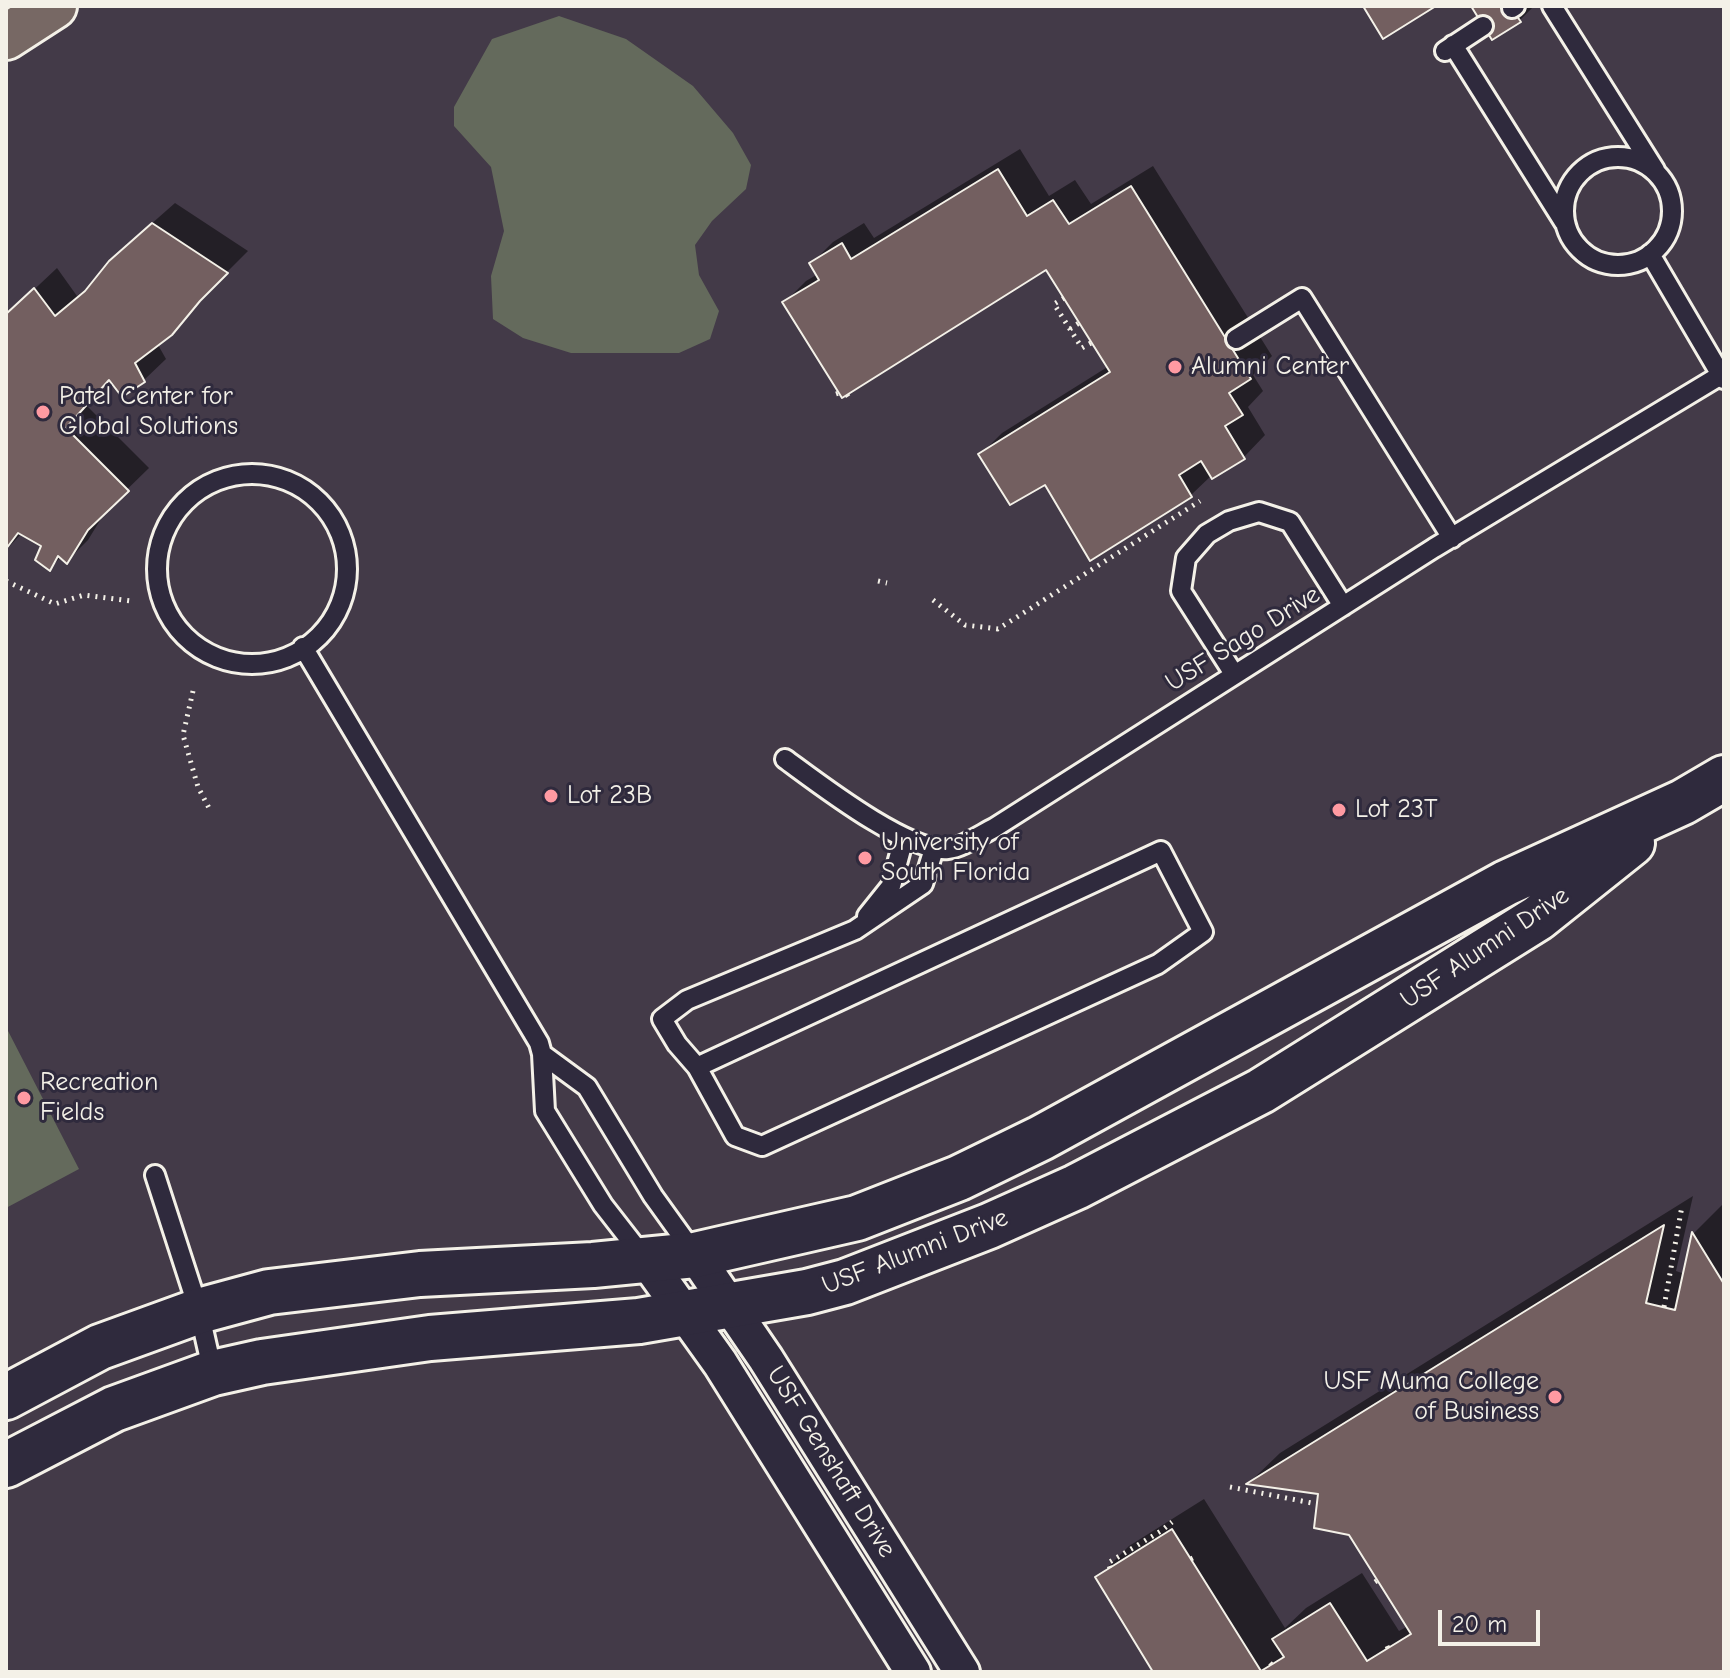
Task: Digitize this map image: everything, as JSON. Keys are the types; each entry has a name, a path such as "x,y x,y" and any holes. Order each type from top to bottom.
{"street":[{"name":"USF Alumni Drive","path":"6,1397 100,1347 199,1311 269,1292 420,1274 647,1261 695,1255 857,1218 959,1178 1053,1131 1506,883 1683,802 1724,778"},
{"name":"USF Alumni Drive","path":"6,1465 114,1409 213,1373 262,1362 430,1338 597,1325 807,1292 845,1282 989,1226 1076,1187 1261,1091 1538,918 1683,802"},
{"name":"USF Genshaft Drive","path":"695,1255 766,1359 962,1672"},
{"name":"USF Genshaft Drive","path":"647,1261 720,1363 913,1672"}],"lane":[{"path":"1483,26 1448,48 1565,224 1574,244 1588,257 1601,263 1620,265 1638,261 1664,240 1670,226 1671,200 1664,183 1552,6"},
{"path":"1565,224 1563,206 1568,187 1578,173 1594,162 1623,157 1641,162 1656,172"},
{"path":"1650,254 1722,377"},
{"path":"1236,339 1302,298 1452,538"},
{"name":"USF Sago Drive","path":"934,849 951,850 994,828 1452,538 1722,377"},
{"path":"244,474 286,480 314,496 336,522 348,561 342,604 318,639 303,647 280,661 249,665 227,662 186,639 170,619 161,596 157,563 161,541 177,510 209,484 244,474"},
{"path":"1234,674 1181,591 1186,558 1207,534 1229,521 1259,512 1290,522 1343,606"},
{"path":"303,647 534,1033 542,1054 545,1111 603,1205 647,1261"},
{"path":"697,1067 1161,851 1203,932 1158,964 762,1146 735,1136 697,1067 677,1044 662,1019 687,1000 855,930 923,884 934,849 904,838 834,795 785,759"},
{"path":"855,930 891,886 904,838"},
{"path":"542,1054 587,1087 653,1196 695,1255"},
{"path":"155,1175 199,1311 213,1373"}],"path":[{"path":"1064,298 1054,304 1082,348 1091,343"},
{"path":"1070,329 1079,323"},
{"path":"933,600 965,625 998,629 1200,501"},
{"path":"6,581 55,604 84,595 131,601"},
{"path":"878,581 887,583"},
{"path":"193,691 183,735 198,787 210,810"},
{"path":"1664,1307 1682,1206"},
{"path":"1230,1487 1317,1504"},
{"path":"1110,1568 1108,1563 1163,1532 1172,1522"}],"shaded area":[{"name":"University of South Florida","path":"69,6 1724,6 1724,1672 6,1672 6,45"}],"green space":[{"path":"559,16 626,39 693,86 733,133 751,165 746,189 712,221 695,245 699,275 719,311 710,339 679,353 571,353 523,338 493,319 491,276 504,231 491,167 454,126 454,107 492,39"},
{"name":"Recreation Fields","path":"6,1027 79,1169 6,1208"}],"building":[{"path":"1363,6 1436,6 1383,39"},
{"path":"1471,6 1510,6 1521,22 1492,40"},
{"name":"Alumni Center","path":"998,169 1027,216 1053,200 1069,224 1131,186 1251,379 1229,393 1243,415 1225,426 1245,459 1212,479 1201,461 1179,475 1192,497 1090,561 1045,485 1010,505 978,454 1110,372 1046,270 842,398 782,302 819,280 809,263 842,243 851,259"},
{"name":"Patel Center for Global Solutions","path":"152,223 228,273 172,335 135,363 145,382 122,397 109,380 66,428 129,491 88,530 67,564 58,556 50,571 35,560 41,546 18,533 6,549 6,314 34,288 55,316 85,291 109,261"},
{"name":"USF Muma College of Business","path":"1664,1225 1646,1303 1675,1310 1692,1232 1724,1284 1724,1672 1153,1672 1095,1577 1172,1529 1261,1671 1284,1657 1272,1639 1330,1603 1367,1661 1411,1634 1349,1535 1314,1528 1318,1494 1246,1484"}],"place":[{"name":"Alumni Center","path":"1175,367"},
{"name":"Patel Center for Global Solutions","path":"43,412"},
{"name":"Lot 23B","path":"551,796"},
{"name":"Lot 23T","path":"1339,810"},
{"name":"University of South Florida","path":"865,858"},
{"name":"Recreation Fields","path":"24,1098"},
{"name":"USF Muma College of Business","path":"1555,1397"}]}
